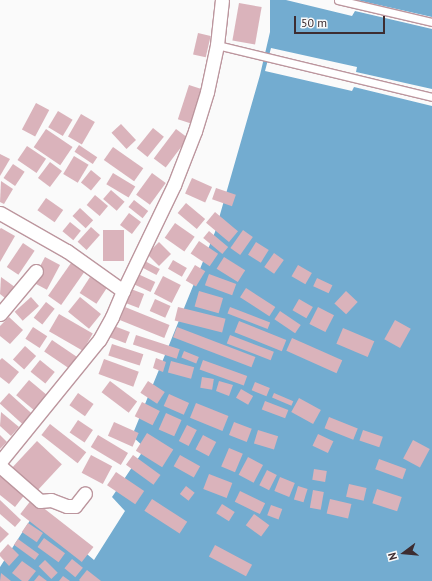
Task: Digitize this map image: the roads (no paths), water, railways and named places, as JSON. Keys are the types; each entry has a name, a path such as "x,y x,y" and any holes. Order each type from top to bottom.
{"street":[{"path":"0,462 99,340 112,317 174,185 190,144 207,92 217,45 222,0"},
{"path":"0,213 67,251 123,291"},
{"path":"0,314 36,271"},
{"path":"0,466 40,501 51,500 67,506 75,506 85,493"}],"lane":[{"path":"338,0 432,22"},
{"path":"217,45 432,97"}],"water":[{"path":"270,0 432,0 432,581 0,581 0,567 36,511 94,560 125,511 112,497 145,448 132,436 215,232 260,75 270,32"}]}
